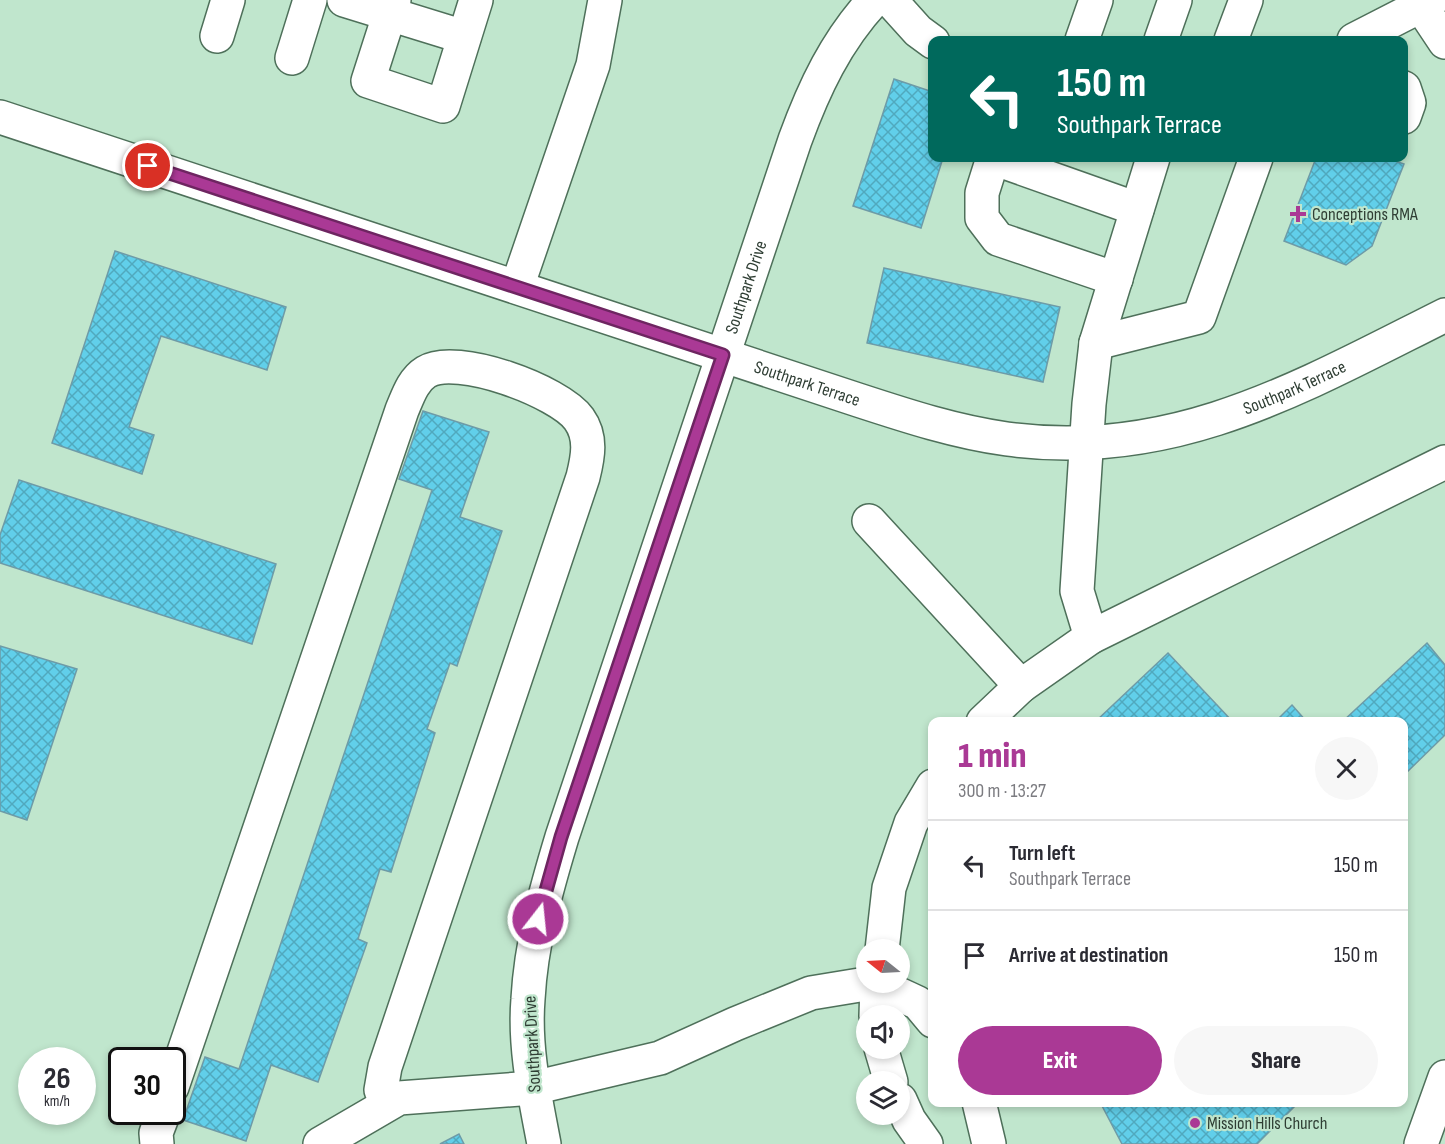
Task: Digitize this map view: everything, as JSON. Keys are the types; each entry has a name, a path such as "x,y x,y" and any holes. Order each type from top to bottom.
{"street":[{"path":"217,36 228,0"},
{"path":"292,58 310,0"},
{"path":"344,0 391,7 464,38"},
{"path":"391,7 368,81 443,106 476,0"},
{"path":"517,287 593,65 605,0"},
{"name":"Southpark Drive","path":"544,1144 533,1088 527,999 538,919 561,837 810,99 834,52 874,0"},
{"path":"890,0 918,31 928,38"},
{"path":"1083,36 1096,0"},
{"path":"1162,36 1175,0"},
{"path":"1233,36 1246,0"},
{"path":"1362,36 1427,3 1445,42"},
{"name":"Southpark Terrace","path":"0,117 919,420 964,431 1043,442 1088,442 1187,428 1260,405 1445,315"},
{"path":"992,162 982,194 982,218 998,239 1116,279"},
{"path":"1004,162 1137,209"},
{"path":"1092,637 1077,591 1089,404 1096,343 1152,162"},
{"path":"1096,343 1199,317 1255,162"},
{"path":"186,1047 402,410 418,378 439,366 451,364 513,381 556,398 579,419 588,447 583,477 385,1067 381,1090 387,1104"},
{"path":"988,717 1021,686 1092,637 1445,462"},
{"path":"869,521 1021,686"},
{"path":"883,939 889,888 911,823 928,794"},
{"path":"320,1144 387,1104 412,1097 533,1088 660,1058 811,993 877,994 918,1003 928,1015"},
{"path":"1421,1144 1445,1077"},
{"path":"980,1107 989,1144"},
{"path":"910,1121 926,1144"},
{"path":"157,1144 156,1133 159,1125"}],"building":[{"path":"894,79 928,90 928,162 942,162 921,228 853,206"},
{"path":"1314,162 1398,162 1404,164 1372,246 1346,265 1284,241"},
{"path":"115,251 286,307 267,370 161,336 129,427 154,435 142,474 52,443"},
{"path":"884,268 1060,307 1043,382 867,343"},
{"path":"423,411 489,432 460,517 502,531 457,666 450,663 427,729 435,733 391,872 380,869 358,939 367,943 318,1082 271,1065 246,1141 186,1121 186,1111 205,1057 239,1069 432,490 399,479"},
{"path":"19,480 276,564 252,644 0,563 0,535"},
{"path":"1427,643 1445,665 1445,735 1408,771 1408,717 1347,717"},
{"path":"0,646 77,669 27,820 0,811"},
{"path":"1168,653 1228,717 1100,717"},
{"path":"1292,705 1303,717 1280,717"},
{"name":"Mission Hills Church","path":"1103,1107 1294,1107 1257,1144 1122,1144"},
{"path":"459,1134 464,1144 440,1144"}],"place":[{"name":"Conceptions RMA","path":"1298,214"},
{"name":"Mission Hills Church","path":"1195,1123"}],"route":[{"path":"148,166 723,355 561,837 538,919"}]}
